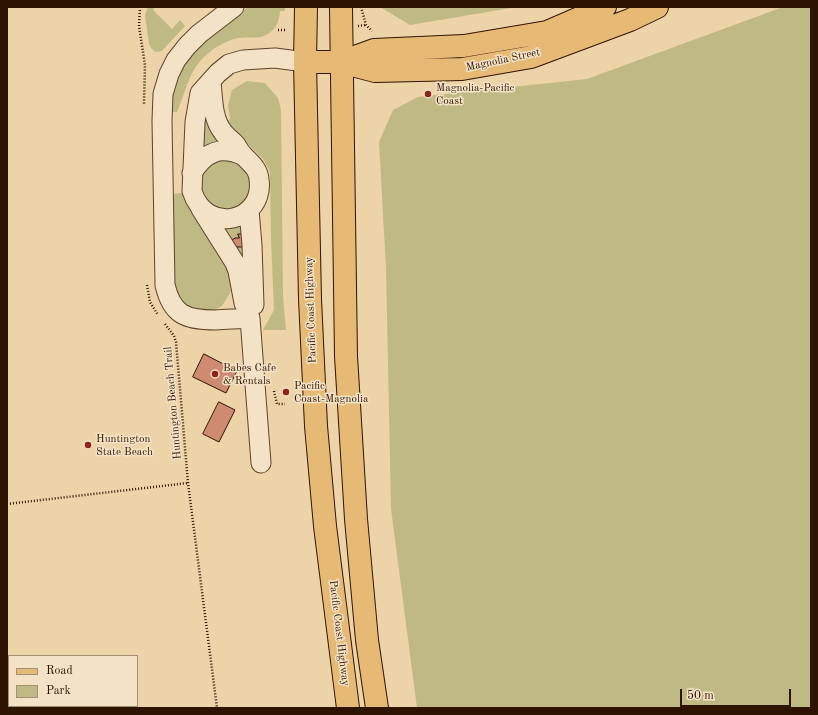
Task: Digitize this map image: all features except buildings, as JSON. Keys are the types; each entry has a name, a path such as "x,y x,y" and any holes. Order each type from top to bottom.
{"main road":[{"name":"Pacific Coast Highway","path":"306,7 305,62 310,299 316,426 325,526 348,708"},
{"path":"341,7 346,356 356,519 367,640 377,708"},
{"name":"Magnolia Street","path":"341,62 374,50 464,46 547,32 605,7"},
{"name":"Magnolia Street","path":"305,62 341,62 375,72 469,68 531,57 630,20 658,7"}],"lane":[{"path":"234,7 186,46 176,60 169,74 163,94 162,122 165,285 167,297 173,307 185,316 199,320 250,318"},
{"path":"261,463 250,318 244,303 235,263 194,199 192,191 196,107 200,93 218,73 229,64 243,60 275,58 305,62"},
{"path":"199,206 207,214 218,218 234,218 248,210 254,204 260,188 256,170 251,162 223,133 216,119 211,82"},
{"path":"192,173 197,164 214,152 224,150 234,151 244,156"},
{"path":"248,210 254,303 250,318"}],"path":[{"path":"140,7 139,26 145,65 144,108"},
{"path":"361,7 366,25 372,31"},
{"path":"147,281 150,302 160,318"},
{"name":"Huntington Beach Trail","path":"165,323 174,336 176,342 188,483 217,708"},
{"path":"7,504 188,483"}],"green space":[{"path":"148,7 155,7 153,10 172,29 180,20 185,26 162,51 155,52 149,44 145,15"},
{"path":"248,7 285,7 285,11 280,11 277,24 266,35 261,37 234,39 220,45 208,54 199,63 191,76 177,112 171,112 172,87 184,59 221,27"},
{"path":"380,7 517,7 410,25"},
{"path":"783,7 811,7 811,708 417,708 391,509 386,268 379,142 393,110 418,97 587,79"},
{"path":"247,81 265,83 278,98 281,110 283,296 286,330 263,330 274,310 270,172 263,159 226,122 230,119 228,105 232,90"},
{"path":"206,116 225,145 206,154 202,144 204,118"},
{"path":"222,156 247,165 253,189 244,203 231,209 218,208 208,202 201,191 201,172"},
{"path":"183,193 230,271 232,281 231,291 222,306 211,312 185,308 175,295 172,194"},
{"path":"246,222 248,256 243,259 223,226"}],"place":[{"name":"Magnolia-Pacific Coast","path":"428,94"},
{"name":"Babes Cafe & Rentals","path":"215,374"},
{"name":"Pacific Coast-Magnolia","path":"286,392"},
{"name":"Huntington State Beach","path":"88,445"}]}
